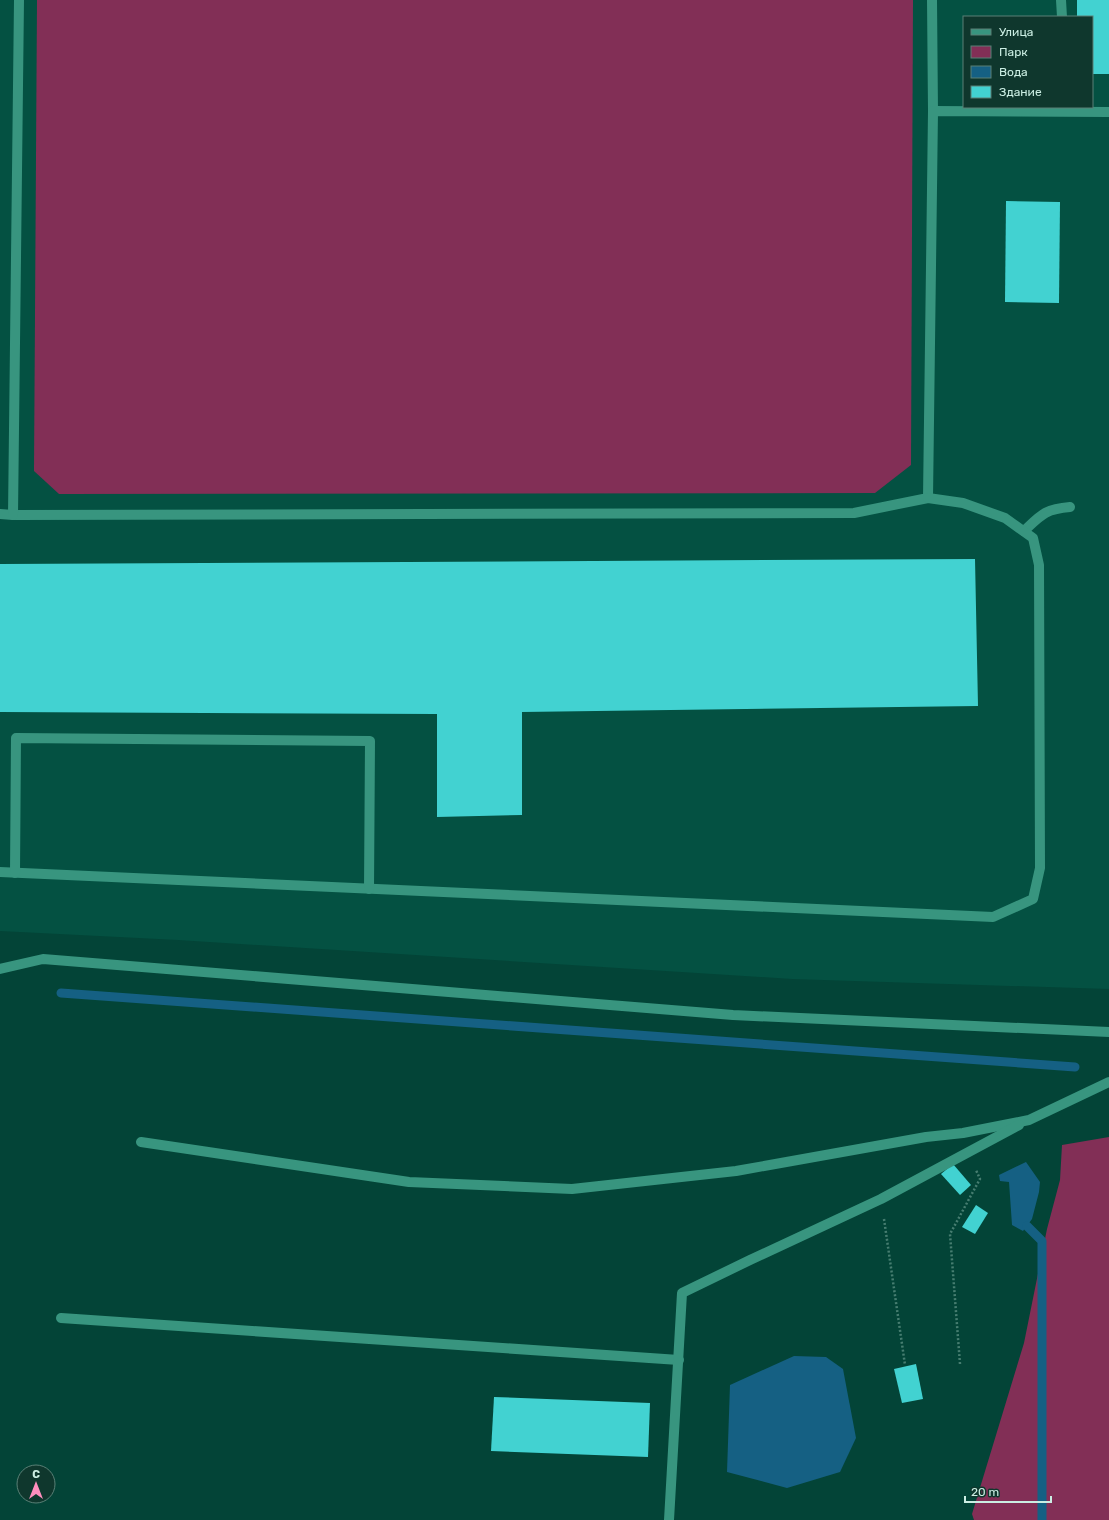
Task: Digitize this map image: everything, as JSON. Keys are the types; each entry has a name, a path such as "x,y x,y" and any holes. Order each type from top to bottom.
{"lane":[{"path":"13,515 19,0"},
{"path":"928,498 933,111 932,0"},
{"path":"1062,0 1062,16"},
{"path":"933,111 1063,110 1109,112"},
{"path":"0,514 854,513 928,498 963,503 1006,518 1033,538 1038,565 1040,868 1033,899 993,917 0,872"},
{"path":"1024,531 1043,513 1056,508 1070,507"},
{"path":"15,873 16,738 370,741 369,889"},
{"path":"0,970 43,959 733,1015 1109,1032"},
{"path":"670,1520 682,1293 881,1199 1029,1120 1109,1082"},
{"path":"141,1142 409,1182 572,1189 736,1171 1029,1120"},
{"path":"61,1318 679,1360"}],"path":[{"path":"960,1364 950,1234 980,1179 967,1153"},
{"path":"881,1199 905,1365"}],"shaded area":[{"path":"0,0 1109,0 1109,989 792,979 178,940 0,931"}],"green space":[{"path":"37,0 913,0 911,465 875,493 59,494 34,471"},
{"path":"1109,1137 1109,1520 974,1520 972,1514 1024,1343 1047,1229 1060,1180 1062,1145"}],"water":[{"path":"1026,1162 1040,1182 1032,1219 1023,1231 1012,1225 1009,1182 1000,1181 999,1175"},
{"path":"794,1356 826,1357 843,1369 856,1438 840,1472 787,1488 727,1472 730,1385"}],"building":[{"path":"1077,0 1109,0 1109,74 1093,74 1093,16 1077,16"},
{"path":"1006,201 1060,202 1059,303 1005,302"},
{"path":"975,559 978,706 522,712 522,815 437,817 437,714 0,712 0,564"},
{"path":"953,1164 971,1185 960,1195 941,1174"},
{"path":"976,1205 988,1213 975,1234 962,1227"},
{"path":"916,1364 923,1399 902,1403 894,1369"},
{"path":"494,1397 650,1403 648,1457 491,1451"}],"waterway":[{"path":"61,993 1075,1067"},
{"path":"1027,1226 1042,1241 1042,1520"}]}
